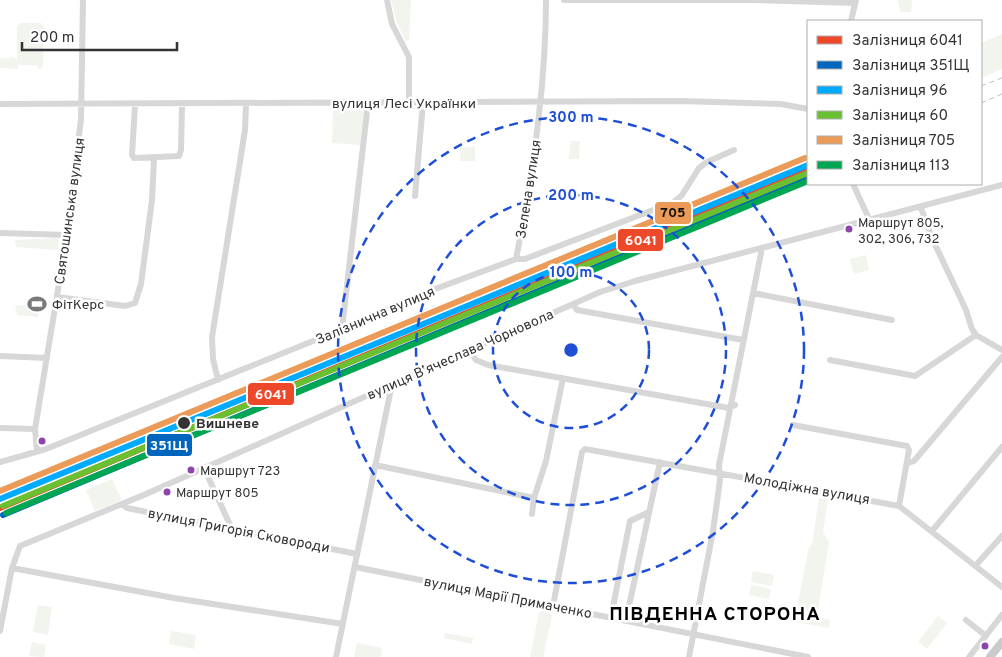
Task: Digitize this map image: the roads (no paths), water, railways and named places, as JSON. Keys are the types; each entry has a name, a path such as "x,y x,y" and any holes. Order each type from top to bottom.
{"main road":[{"path":"990,657 1002,642"}],"street":[{"name":"Святошинська вулиця","path":"37,450 35,429 57,297 81,119 83,0"},
{"path":"387,0 392,24 409,57 409,103"},
{"name":"Зелена вулиця","path":"516,258 529,193 540,102 546,0"},
{"path":"564,0 855,2 852,20"},
{"name":"вулиця Лесі Українки","path":"0,104 182,105 540,102 781,104 807,110"},
{"path":"342,329 368,103"},
{"path":"415,196 423,103"},
{"path":"218,380 213,358 212,337 245,130 246,104"},
{"path":"135,105 132,155 134,158 154,159 179,156 181,150 182,105"},
{"name":"Залізнична вулиця","path":"0,462 37,450 218,380 435,289 516,258 525,259 605,227 631,221 674,202 682,195 699,168 734,150"},
{"path":"57,297 125,306 135,303 141,284 152,200 154,159"},
{"path":"853,185 870,221"},
{"name":"вулиця Вʼячеслава Чорновола","path":"0,631 2,606 16,552 20,546 122,504 573,304 635,281 921,208 1002,185"},
{"path":"921,208 932,238 976,335 1002,350"},
{"path":"0,233 66,235"},
{"path":"689,657 713,530 720,472 719,465 762,248"},
{"path":"753,293 892,320"},
{"path":"573,304 577,310 743,340"},
{"path":"830,360 915,376 976,335"},
{"path":"469,350 476,360 488,365 732,407"},
{"path":"0,356 47,358"},
{"path":"908,463 914,461 1002,357"},
{"path":"532,514 534,498 546,461 563,378"},
{"path":"336,657 392,384"},
{"path":"793,425 903,445 909,450 900,506"},
{"path":"0,428 35,429"},
{"path":"932,531 1002,447"},
{"name":"Молодіжна вулиця","path":"553,606 582,452 586,449 900,506 1002,587"},
{"path":"626,620 660,462"},
{"path":"375,465 534,498"},
{"path":"204,468 231,527"},
{"name":"вулиця Григорія Сковороди","path":"122,504 127,508 231,527 357,554"},
{"path":"610,617 630,521 649,512"},
{"path":"976,566 1002,536"},
{"name":"вулиця Марії Примаченко","path":"355,567 808,657"},
{"path":"12,568 174,598 343,624"},
{"path":"969,657 1002,616"},
{"path":"966,620 986,636"}],"railway":[{"path":"982,86 1002,78"},
{"path":"982,103 1002,94"},
{"path":"0,490 437,305 546,267 807,159"},
{"path":"0,516 807,175"}],"rail line":[{"name":"705","path":"0,491 805,158"},
{"name":"96","path":"0,499 807,165"},
{"name":"6041","path":"0,508 807,170"},
{"name":"60","path":"3,506 807,173"},
{"name":"351Щ","path":"3,515 807,178"},
{"name":"113","path":"6,513 807,181"}],"place":[{"name":"Маршрут 805, 302, 306, 732","path":"849,229"},
{"name":"ФітКерс","path":"37,304"},
{"name":"Вишневе","path":"184,423"},
{"name":"Маршрут 723","path":"191,470"},
{"name":"Маршрут 805","path":"167,492"}],"district":[{"name":"ПІВДЕННА СТОРОНА","path":"715,613"}]}
